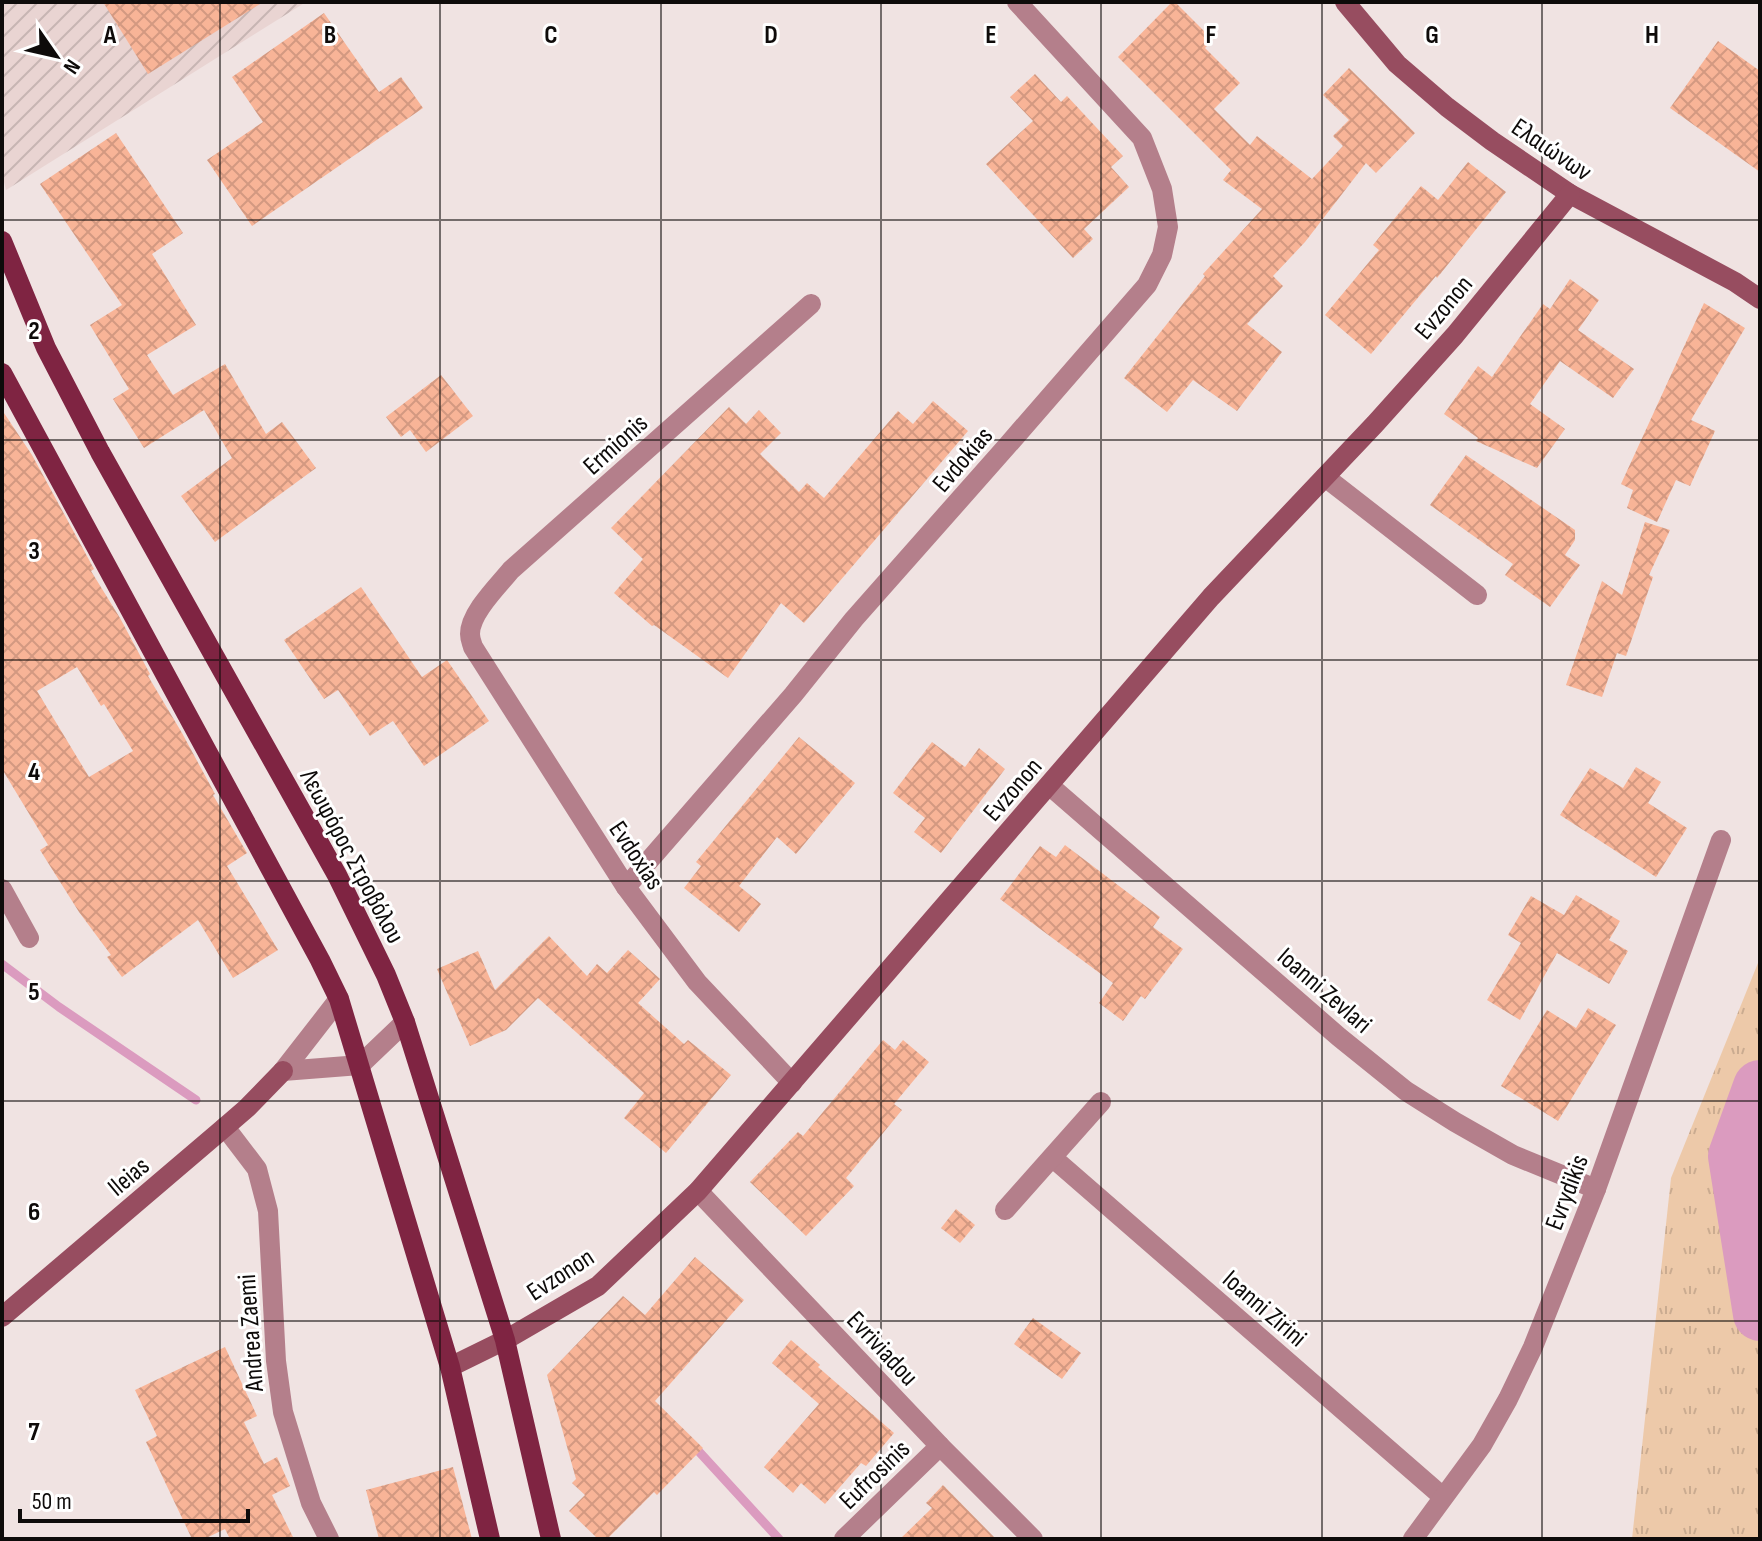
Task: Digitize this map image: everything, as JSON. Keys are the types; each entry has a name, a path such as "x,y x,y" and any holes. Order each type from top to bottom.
{"main road":[{"name":"Λεωφόρος Στροβόλου","path":"2,241 59,374 337,875 386,975 405,1022 505,1340 551,1539"},
{"path":"2,373 339,999 450,1367 490,1539"}],"street":[{"name":"Evdokias","path":"626,887 793,695 854,619 1147,285 1162,255 1168,227 1162,189 1142,138 1017,2"},
{"name":"Ελαιώνων","path":"1345,2 1397,64 1492,141 1570,194 1735,282 1760,299"},
{"name":"Evzonon","path":"450,1367 505,1340 598,1286 698,1191 1211,597 1455,335 1570,194"},
{"name":"Ermionis","path":"470,634 475,617 511,570 811,304"},
{"path":"1325,477 1477,595"},
{"name":"Evdoxias","path":"470,634 473,647 626,887 697,982 792,1083"},
{"name":"Ioanni Zevlari","path":"1050,786 1339,1037 1406,1091 1513,1155 1596,1189"},
{"name":"Evrydikis","path":"1413,1539 1482,1445 1533,1347 1596,1189 1721,840"},
{"path":"2,889 29,938"},
{"name":"Ileias","path":"2,1317 247,1108 283,1071 339,999"},
{"path":"283,1071 360,1065 405,1022"},
{"path":"1005,1210 1101,1102"},
{"name":"Andrea Zaemi","path":"225,1127 257,1169 268,1211 276,1361 283,1412 311,1503 329,1539"},
{"name":"Ioanni Zirini","path":"1053,1158 1443,1497"},
{"name":"Evriviadou","path":"698,1191 940,1446 1033,1539"},
{"name":"Eufrosinis","path":"844,1539 940,1446"}],"shaded area":[{"path":"2,2 306,2 6,190 2,174"}],"green space":[{"path":"1760,958 1760,1539 1632,1539 1671,1178"}],"building":[{"path":"103,2 263,2 148,74"},
{"path":"1172,2 1213,40 1205,48 1240,83 1214,109 1250,145 1257,136 1312,179 1343,146 1333,136 1349,120 1323,95 1349,68 1415,133 1376,173 1366,163 1305,242 1273,276 1283,286 1247,324 1282,352 1237,411 1193,380 1167,412 1124,378 1205,276 1203,274 1262,209 1223,180 1231,170 1118,57"},
{"path":"324,13 379,92 401,77 423,108 252,226 207,160 263,122 232,77"},
{"path":"1718,41 1760,71 1760,172 1670,108"},
{"path":"1035,74 1061,102 1067,96 1123,156 1111,167 1129,187 1084,229 1093,239 1073,258 986,164 1033,121 1010,97"},
{"path":"116,133 183,233 152,254 196,325 147,355 173,395 225,364 266,434 282,422 316,468 215,542 181,496 232,458 204,410 144,448 113,399 129,389 90,325 122,305 40,184"},
{"path":"1468,162 1506,192 1371,354 1325,315 1379,250 1373,245 1421,186 1438,200"},
{"path":"1570,279 1599,300 1578,330 1634,369 1613,398 1560,361 1530,404 1565,429 1537,468 1476,441 1478,438 1444,414 1478,366 1492,377 1543,304 1550,309"},
{"path":"1704,303 1745,328 1691,420 1715,431 1690,486 1676,480 1657,522 1627,508 1633,490 1621,484"},
{"path":"441,375 473,416 426,452 410,430 401,437 386,417"},
{"path":"933,401 968,431 804,623 781,603 728,678 652,626 614,593 643,559 611,528 729,407 746,424 759,410 781,433 760,454 799,492 807,483 824,498 898,411 913,424"},
{"path":"2,410 32,455 94,569 91,571 120,618 150,674 148,676 247,853 227,866 278,950 233,978 198,920 122,977 107,957 111,955 79,912 40,850 48,845 2,769","holes":["77,667 101,706 104,704 133,751 89,777 37,691"]},
{"path":"1466,455 1575,530 1575,540 1565,555 1580,565 1550,607 1505,575 1513,564 1430,505"},
{"path":"1645,522 1670,530 1649,575 1653,577 1626,656 1617,653 1602,697 1566,685 1602,581 1622,595"},
{"path":"361,587 422,677 447,660 489,721 424,766 393,721 370,736 338,690 324,699 284,640"},
{"path":"799,737 855,783 796,854 777,837 739,886 761,904 739,932 684,888 701,866 696,862"},
{"path":"932,742 965,767 979,748 1005,769 941,853 914,832 925,818 893,793"},
{"path":"1636,767 1661,782 1648,803 1687,828 1656,877 1560,815 1590,768 1623,788"},
{"path":"1065,845 1160,917 1153,927 1183,949 1145,999 1141,996 1123,1021 1099,1003 1113,983 1000,899 1040,846 1056,857"},
{"path":"1576,895 1620,921 1609,940 1628,951 1609,984 1557,953 1520,1020 1487,1000 1521,943 1508,935 1531,896 1564,915"},
{"path":"549,936 587,976 597,964 607,973 628,950 660,979 638,1003 684,1044 688,1040 731,1075 666,1153 624,1118 644,1093 538,998 506,1030 470,1046 437,969 478,951 495,990"},
{"path":"1588,1008 1616,1025 1558,1121 1501,1086 1547,1010 1576,1028"},
{"path":"883,1040 895,1050 903,1040 929,1062 894,1104 902,1110 846,1178 854,1186 806,1236 750,1182 798,1132 803,1136"},
{"path":"956,1209 975,1225 960,1243 941,1228"},
{"path":"695,1257 744,1300 655,1401 703,1448 657,1495 654,1492 607,1539 598,1539 569,1511 585,1495 572,1483 576,1479 547,1375 623,1296 645,1315"},
{"path":"1033,1318 1081,1353 1062,1379 1014,1344"},
{"path":"791,1340 894,1433 866,1466 861,1463 825,1504 801,1483 793,1493 764,1467 819,1404 772,1363"},
{"path":"225,1347 257,1416 244,1422 264,1464 277,1457 290,1486 272,1495 294,1539 230,1539 225,1529 204,1539 192,1539 146,1442 157,1436 135,1390"},
{"path":"453,1467 472,1539 379,1539 366,1490"},
{"path":"943,1485 996,1539 900,1539 932,1508 926,1503"}],"waterway":[{"path":"2,964 59,1007 196,1100"},
{"path":"1760,1087 1735,1156 1760,1314"},
{"path":"692,1444 779,1539"}]}
